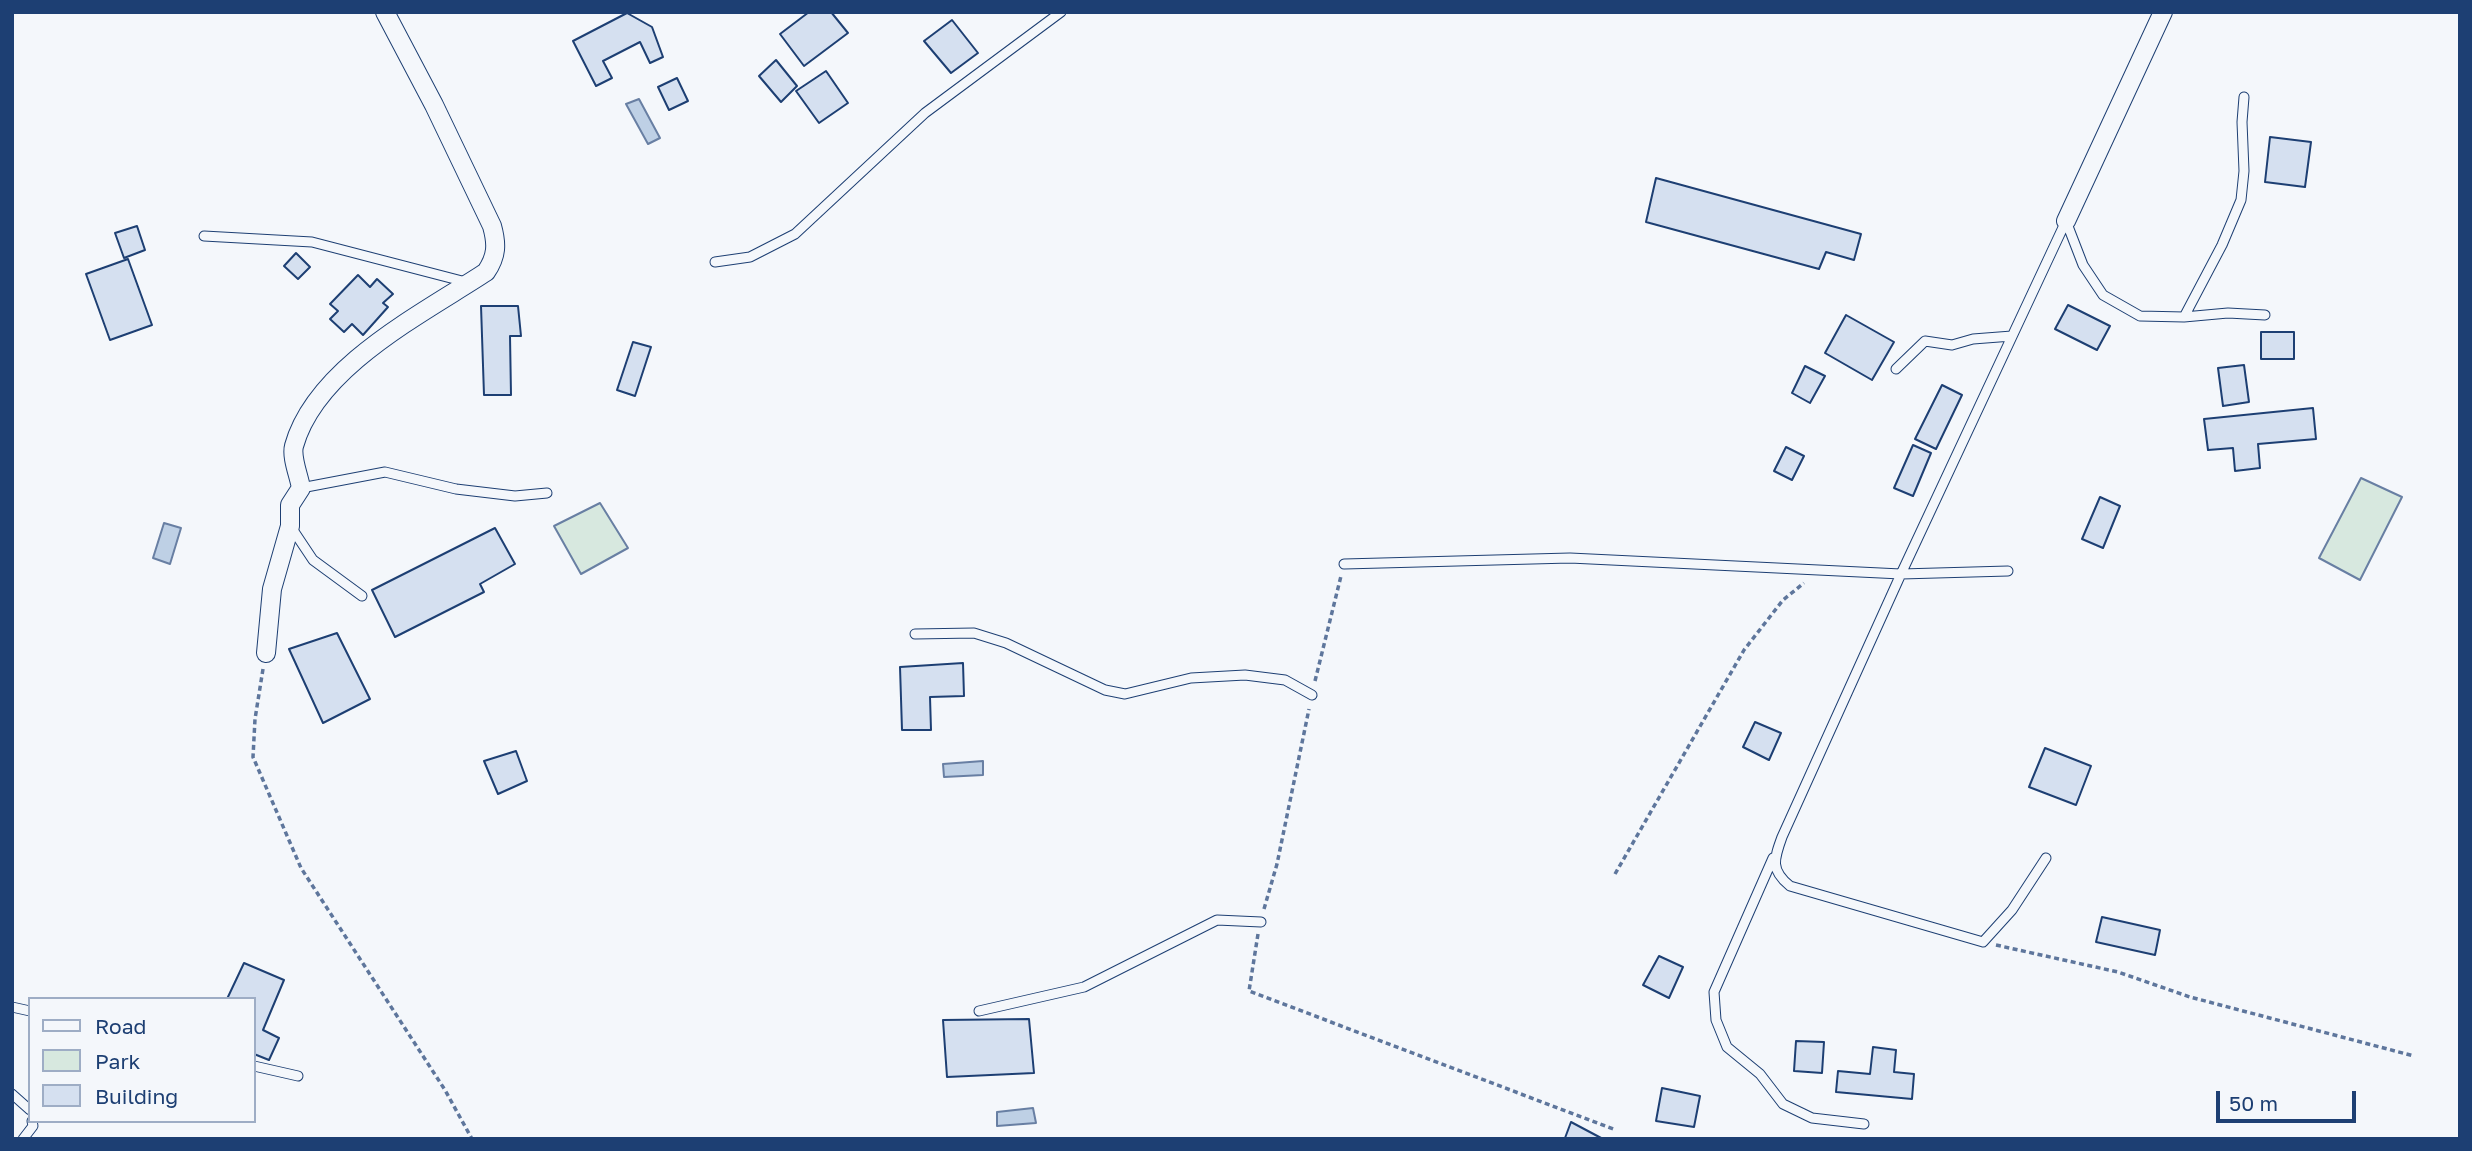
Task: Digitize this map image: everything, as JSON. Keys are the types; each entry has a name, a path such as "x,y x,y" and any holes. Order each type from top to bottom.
{"street":[{"path":"266,653 272,589 290,526 290,505 301,488 293,448 310,411 335,378 365,351 486,272 495,259 496,242 492,226 434,105 385,12"},
{"path":"2066,221 2163,12"}],"lane":[{"path":"715,262 750,257 795,234 925,113 1061,12"},
{"path":"2185,317 2222,245 2241,200 2244,171 2244,97"},
{"path":"2066,221 2083,265 2103,295 2140,316 2185,317 2228,313 2265,315"},
{"path":"1864,1124 1812,1118 1783,1104 1760,1074 1727,1047 1716,1020 1714,992 1901,575 2066,221"},
{"path":"204,236 312,242 469,283"},
{"path":"1896,369 1926,341 1952,345 1973,339 2012,336"},
{"path":"301,488 385,472 456,489 515,496 547,493"},
{"path":"290,526 313,559 362,596"},
{"path":"1344,564 1570,558 1901,575 2008,571"},
{"path":"915,634 974,633 1006,643 1105,690 1125,694 1191,678 1245,674 1285,680 1312,695"},
{"path":"1777,850 1775,864 1779,877 1790,886 1983,942 2012,910 2046,858"},
{"path":"979,1011 1084,987 1217,920 1261,922"},
{"path":"256,1066 298,1076"},
{"path":"12,1094 28,1108"},
{"path":"23,1139 32,1123"}],"path":[{"path":"1344,564 1312,695 1277,864 1254,948 1250,990 1616,1130"},
{"path":"1615,874 1744,650 1783,600 1819,570"},
{"path":"266,653 255,719 253,757 302,868 445,1090 472,1139"},
{"path":"1983,942 2118,972 2190,997 2414,1056"}],"green space":[{"path":"2361,478 2402,497 2360,580 2319,558"},
{"path":"600,503 628,548 581,574 554,526"}],"water":[{"path":"639,99 660,138 648,144 626,104"},
{"path":"164,523 181,528 170,564 153,558"},
{"path":"983,761 983,775 944,777 943,764"},
{"path":"1033,1108 1036,1123 997,1126 997,1112"}],"building":[{"path":"809,12 831,12 848,33 804,66 780,34"},
{"path":"627,13 652,27 663,57 650,63 640,42 603,61 612,78 596,86 573,41"},
{"path":"952,20 978,53 951,73 924,41"},
{"path":"776,60 797,86 781,102 759,76"},
{"path":"826,71 848,103 819,123 796,91"},
{"path":"677,78 688,101 669,110 658,87"},
{"path":"2270,137 2311,142 2305,187 2265,182"},
{"path":"1656,178 1861,234 1854,260 1826,252 1819,269 1646,222"},
{"path":"137,226 145,250 124,258 115,233"},
{"path":"296,253 310,267 298,279 284,266"},
{"path":"128,259 152,325 110,340 86,274"},
{"path":"358,275 370,287 377,279 393,294 383,303 388,307 363,335 352,324 344,332 330,319 338,311 330,304"},
{"path":"2068,305 2110,326 2097,350 2055,329"},
{"path":"481,306 518,306 521,336 510,336 511,395 484,395"},
{"path":"1846,315 1894,342 1872,380 1825,353"},
{"path":"2261,332 2294,332 2294,359 2261,359"},
{"path":"633,342 651,347 635,396 617,390"},
{"path":"2244,365 2249,402 2223,406 2218,368"},
{"path":"1805,366 1825,376 1810,403 1792,393"},
{"path":"1942,385 1962,395 1936,449 1915,439"},
{"path":"2313,408 2316,439 2258,444 2260,468 2235,471 2233,448 2208,450 2204,419"},
{"path":"1913,445 1931,453 1913,496 1894,488"},
{"path":"1786,447 1804,456 1792,480 1774,471"},
{"path":"2100,497 2120,506 2103,548 2082,539"},
{"path":"495,528 515,564 480,584 484,592 395,637 372,590"},
{"path":"337,633 370,699 323,723 289,649"},
{"path":"963,663 964,696 930,697 931,730 902,730 900,667"},
{"path":"1755,722 1781,733 1769,760 1743,747"},
{"path":"2045,748 2091,766 2076,805 2029,787"},
{"path":"516,751 527,781 498,794 484,761"},
{"path":"2102,917 2160,930 2155,955 2096,942"},
{"path":"1659,956 1683,967 1669,998 1643,985"},
{"path":"244,963 284,980 263,1030 279,1038 269,1060 256,1055 256,997 228,997"},
{"path":"1029,1019 1034,1073 947,1077 943,1020"},
{"path":"1796,1041 1824,1042 1822,1073 1794,1071"},
{"path":"1873,1047 1896,1050 1894,1072 1914,1074 1912,1099 1836,1092 1838,1071 1870,1074"},
{"path":"1662,1088 1700,1096 1694,1127 1656,1121"},
{"path":"1571,1122 1603,1139 1565,1138"}]}
